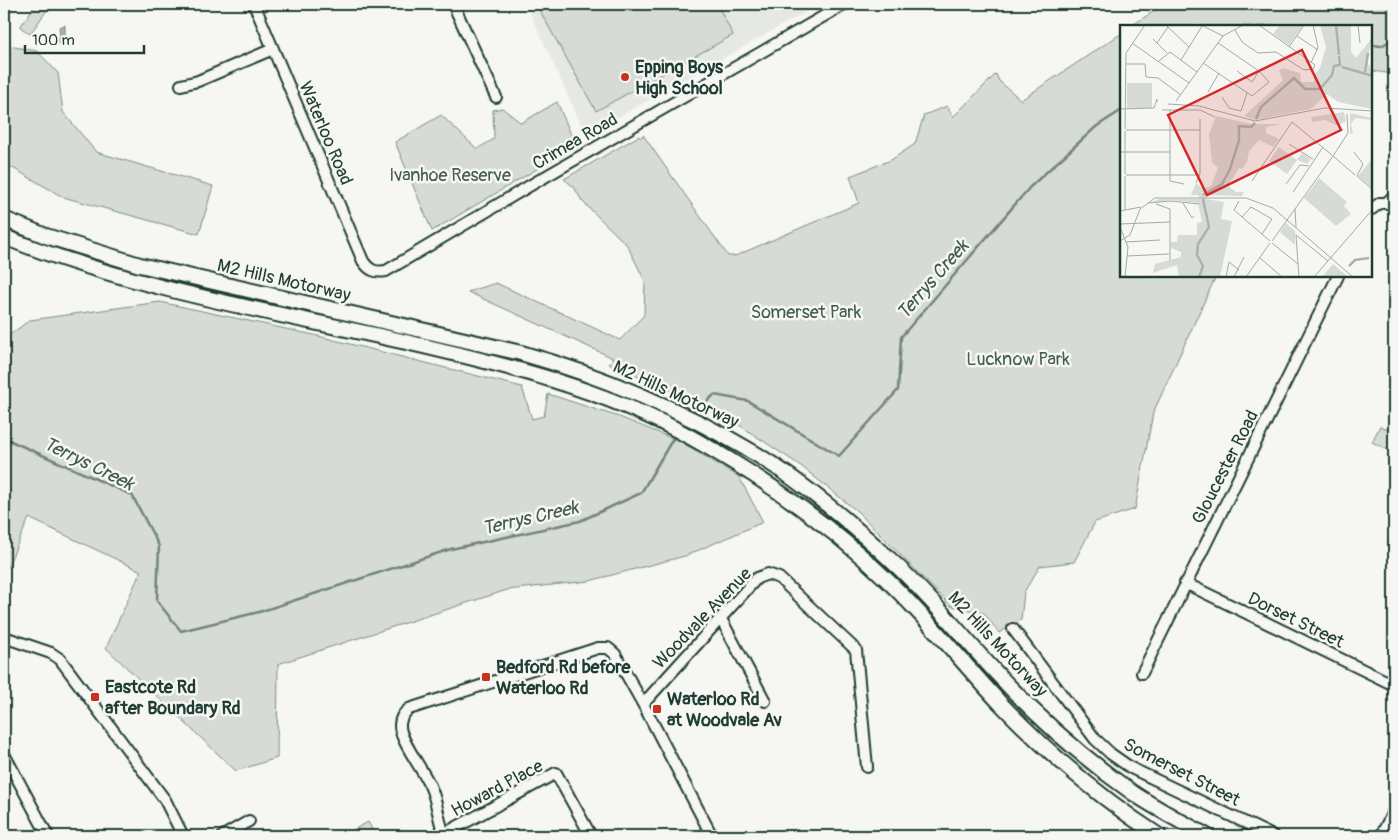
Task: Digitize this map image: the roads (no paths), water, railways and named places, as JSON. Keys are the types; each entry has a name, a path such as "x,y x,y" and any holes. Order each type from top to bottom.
{"highway":[{"name":"M2 Hills Motorway","path":"4,219 46,236 140,265 521,353 571,367 628,389 703,425 757,455 803,486 898,567 1002,680 1063,738 1134,793 1207,836"},
{"name":"M2 Hills Motorway","path":"4,237 40,252 135,281 515,368 622,406 688,435 748,470 792,500 855,550 887,579 998,701 1064,766 1095,791 1159,836"}],"street":[{"name":"Waterloo Road","path":"254,4 363,261 373,271"},
{"path":"453,4 496,97"},
{"name":"Crimea Road","path":"373,271 386,271 536,182 846,4"},
{"path":"181,85 198,81 273,49"},
{"path":"1373,208 1380,203 1390,205 1394,196"},
{"name":"Gloucester Road","path":"1142,672 1337,278"},
{"name":"Woodvale Avenue","path":"643,704 757,578 768,574 779,578 856,650 867,767"},
{"name":"Dorset Street","path":"1185,584 1394,685"},
{"path":"721,620 765,701"},
{"name":"Somerset Street","path":"1013,629 1095,739 1111,754 1131,768 1273,836"},
{"path":"4,637 51,653 60,659 165,800 183,836"},
{"path":"445,835 440,824 432,788 403,737 400,726 403,715 409,709 598,648 608,648 615,654 643,704 712,836"},
{"path":"4,754 48,836"},
{"name":"Howard Place","path":"445,835 556,773 591,836"},
{"path":"1381,836 1394,810"},
{"path":"223,836 249,821"}],"waterway":[{"name":"Terrys Creek","path":"1373,45 1381,46 1394,39"},
{"name":"Terrys Creek","path":"693,414 714,395 748,401 839,456 898,390 901,337 1030,187 1097,126 1120,111"},
{"name":"Terrys Creek","path":"4,438 132,495 159,546 157,601 181,631 259,612 451,549 580,521 641,493 675,435"}],"place":[{"name":"Epping Boys High School","path":"625,77"},
{"name":"Bedford Rd before Waterloo Rd","path":"486,677"},
{"name":"Eastcote Rd after Boundary Rd","path":"95,697"},
{"name":"Waterloo Rd at Woodvale Av","path":"657,709"}],"park label":[{"name":"Ivanhoe Reserve","path":"450,175"},
{"name":"Somerset Park","path":"806,312"},
{"name":"Lucknow Park","path":"1018,359"}]}
